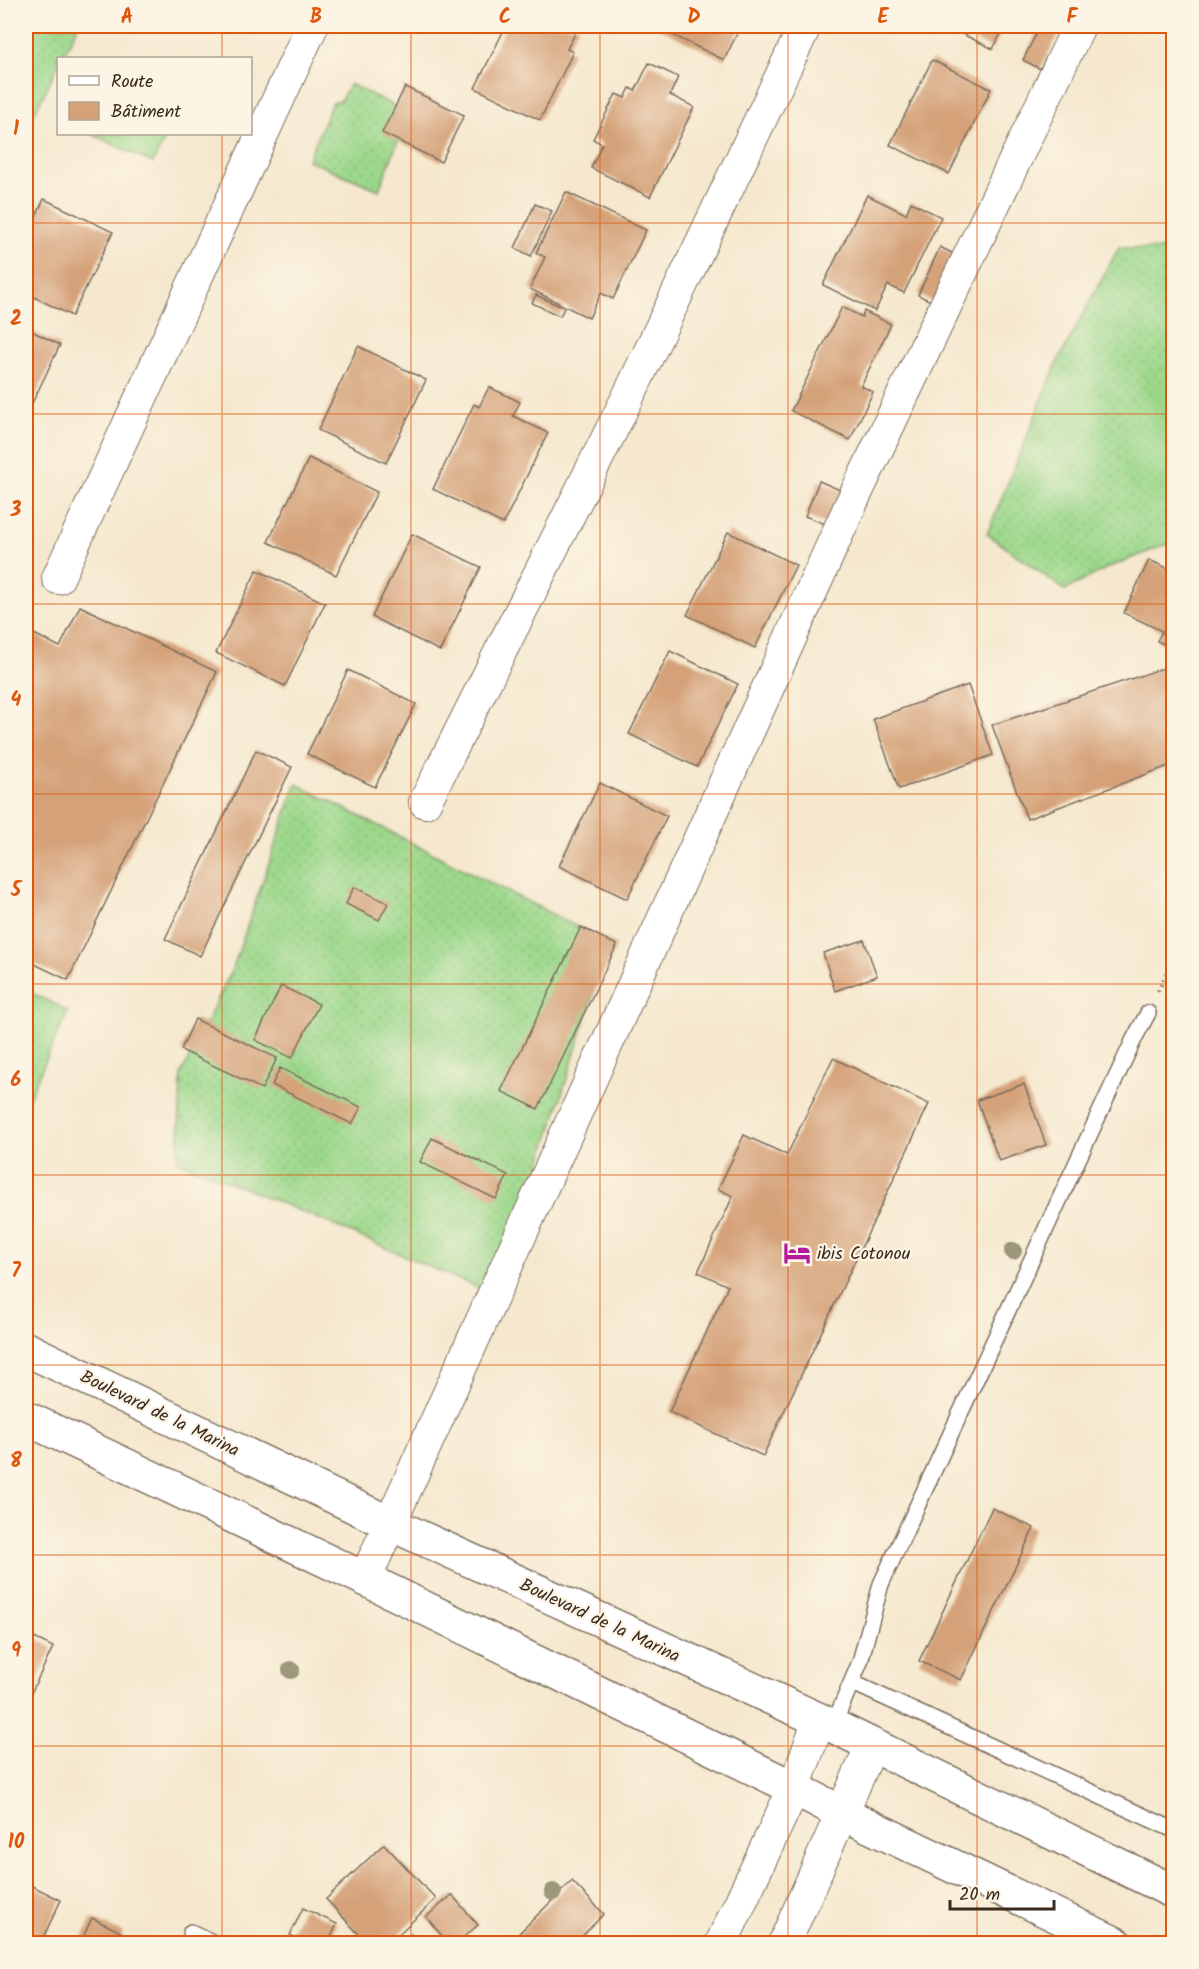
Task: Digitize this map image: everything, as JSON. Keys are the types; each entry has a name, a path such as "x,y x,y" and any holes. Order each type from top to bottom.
{"main road":[{"name":"Boulevard de la Marina","path":"26,1349 391,1524 826,1723 1173,1892"},
{"path":"26,1418 365,1579 842,1813 1116,1944"}],"street":[{"path":"58,578 312,26"},
{"path":"425,802 627,397 805,26"},
{"path":"365,1579 850,506 1079,26"},
{"path":"721,1944 826,1723"},
{"path":"784,1944 872,1746"}],"lane":[{"path":"826,1723 853,1683 880,1584 1148,1013"},
{"path":"853,1683 1173,1830"},
{"path":"191,1932 216,1944"}],"path":[{"path":"1148,1013 1173,958"}],"green space":[{"path":"26,26 78,26 62,57 57,57 57,67 26,131"},
{"path":"350,84 409,113 379,190 308,160 332,103 340,101"},
{"path":"93,135 167,135 153,163"},
{"path":"1119,247 1173,251 1173,542 1107,568 1065,590 987,534 1057,363"},
{"path":"296,784 609,943 536,1178 483,1290 178,1161 181,1074 233,968"},
{"path":"26,990 68,1011 26,1104"}],"building":[{"path":"506,26 579,26 567,49 573,52 540,120 475,88"},
{"path":"659,26 741,26 724,60 658,28"},
{"path":"946,26 1005,26 993,49"},
{"path":"1040,26 1063,26 1040,69 1023,60"},
{"path":"932,60 991,89 949,174 890,145"},
{"path":"649,63 678,77 670,95 694,107 650,197 591,168 602,144 593,139 616,94 625,98 630,88 635,91"},
{"path":"405,87 464,115 441,162 382,133"},
{"path":"566,192 646,230 613,299 601,293 589,318 530,289 545,257 536,253"},
{"path":"867,195 906,214 911,202 941,217 904,293 888,285 875,311 823,285"},
{"path":"44,199 113,232 72,316 26,293 26,238"},
{"path":"535,204 552,211 531,256 515,248"},
{"path":"940,247 956,255 935,303 918,295"},
{"path":"536,295 564,308 560,316 532,303"},
{"path":"842,307 862,317 864,311 891,324 861,386 873,392 850,440 791,411"},
{"path":"26,328 60,345 26,416"},
{"path":"358,346 426,380 386,463 318,430"},
{"path":"489,387 520,402 513,416 548,433 503,524 433,489 474,404 479,407"},
{"path":"309,458 377,492 336,575 268,542"},
{"path":"819,481 852,495 838,529 805,516"},
{"path":"728,532 796,565 755,648 687,615"},
{"path":"412,534 481,567 440,651 372,617"},
{"path":"1149,560 1174,571 1174,649 1157,641 1162,631 1124,613"},
{"path":"257,570 325,603 285,686 216,653"},
{"path":"80,606 217,672 68,980 26,960 26,630 60,647"},
{"path":"670,651 738,684 697,767 629,734"},
{"path":"1174,652 1174,764 1027,819 992,725 1167,667"},
{"path":"348,670 416,704 375,787 307,754"},
{"path":"968,685 993,755 899,789 873,719"},
{"path":"256,750 292,767 200,956 165,939"},
{"path":"600,783 667,816 627,899 559,866"},
{"path":"354,887 388,903 379,920 346,904"},
{"path":"581,927 617,945 538,1109 501,1091"},
{"path":"864,940 877,976 835,991 823,953"},
{"path":"281,986 319,1004 292,1058 255,1040"},
{"path":"195,1019 277,1058 262,1089 181,1050"},
{"path":"833,1058 929,1104 763,1456 669,1412 728,1286 698,1272 733,1196 718,1189 744,1135 787,1155"},
{"path":"280,1068 361,1107 352,1124 272,1085"},
{"path":"1024,1084 1046,1145 999,1161 977,1100"},
{"path":"432,1138 508,1175 496,1199 420,1162"},
{"path":"992,1508 1034,1528 961,1680 919,1661"},
{"path":"26,1634 53,1647 26,1704"},
{"path":"384,1844 436,1899 388,1944 368,1944 326,1899"},
{"path":"572,1881 604,1914 574,1944 508,1944"},
{"path":"26,1883 61,1900 40,1944 26,1944"},
{"path":"452,1895 478,1925 456,1944 449,1944 426,1917"},
{"path":"303,1908 337,1924 328,1944 309,1944 290,1935"},
{"path":"92,1918 123,1933 118,1944 80,1944"},
{"path":"411,1934 419,1944 400,1944"}],"place":[{"name":"ibis Cotonou","path":"797,1253"}]}
